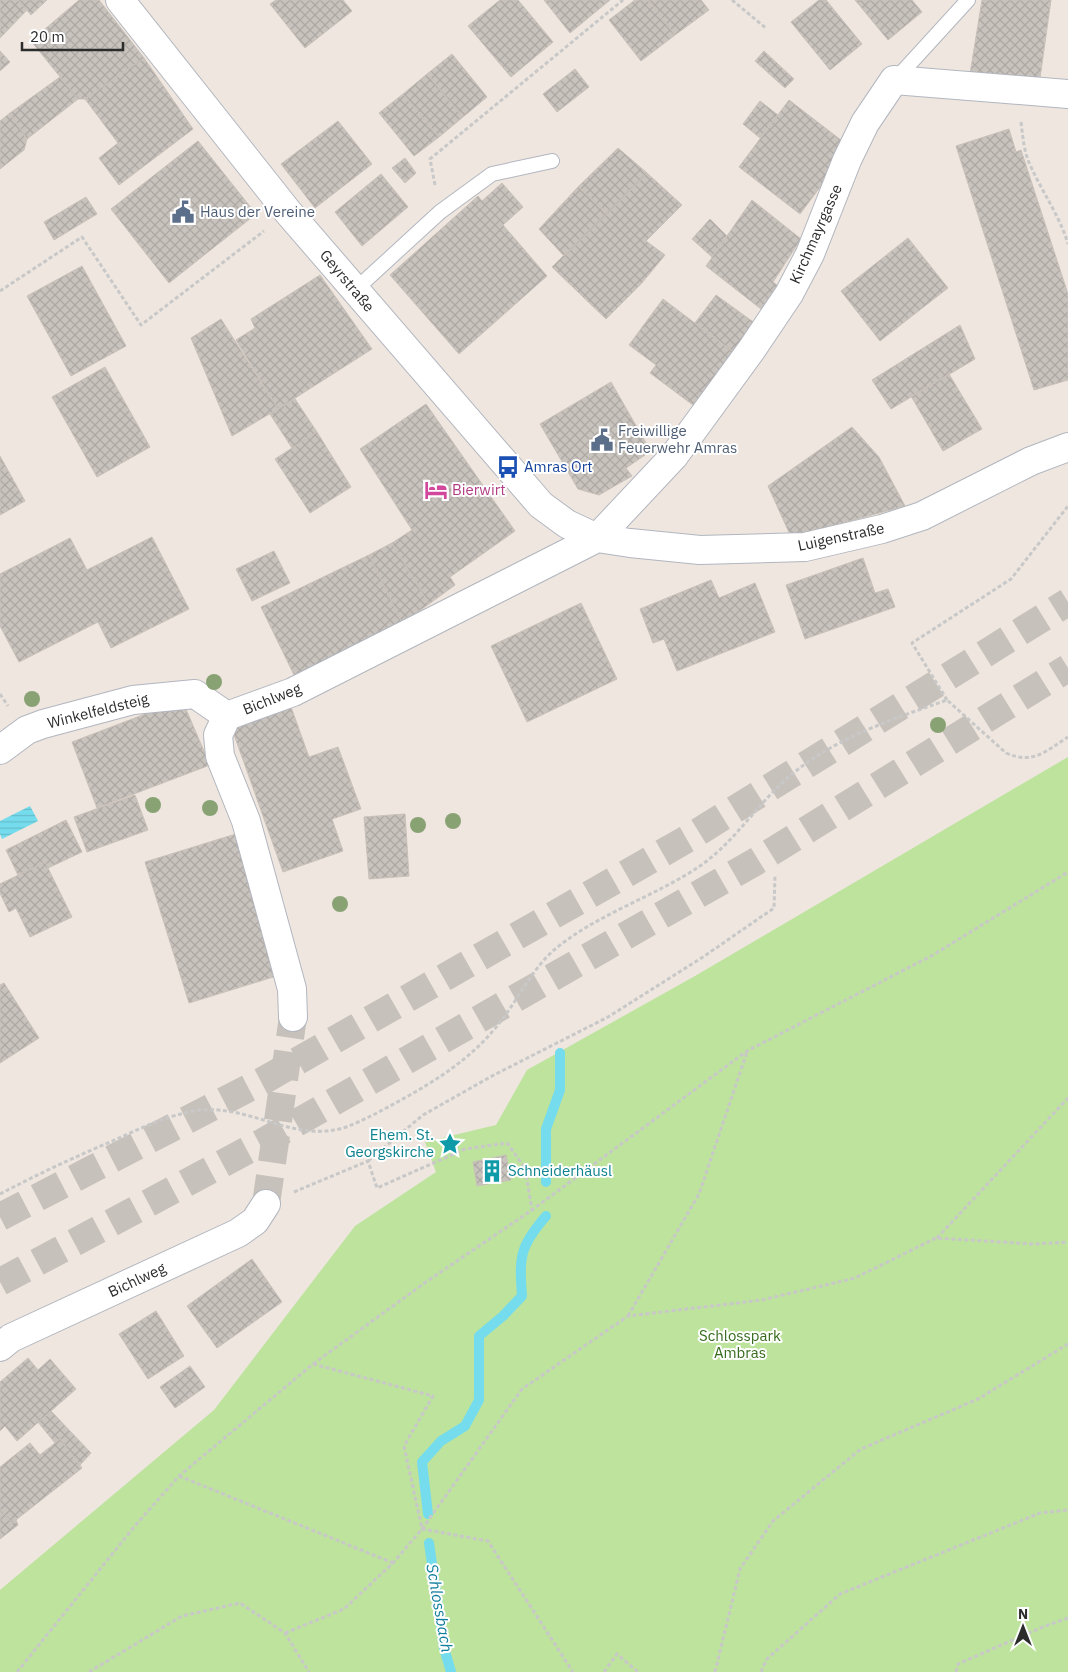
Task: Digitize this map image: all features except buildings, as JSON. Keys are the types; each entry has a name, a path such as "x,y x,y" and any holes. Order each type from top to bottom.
{"street":[{"name":"Geyrstraße","path":"120,0 288,212 541,505 567,524 597,538"},
{"path":"894,80 1068,94"},
{"name":"Kirchmayrgasse","path":"597,538 674,456 789,294 810,254 854,145 865,123 894,80"},
{"name":"Luigenstraße","path":"597,538 700,550 805,547 882,529 922,516 1031,461 1068,447"},
{"name":"Bichlweg","path":"293,1017 292,989 246,821 220,756 218,735 227,716 293,692 597,538"},
{"name":"Winkelfeldsteig","path":"0,750 27,730 133,700 195,694 227,716"},
{"name":"Bichlweg","path":"0,1347 10,1338 238,1233 255,1221 266,1204"}],"lane":[{"path":"894,80 968,0"},
{"path":"355,290 440,212 492,174 552,160"}],"path":[{"path":"440,212 430,159 624,0"},
{"path":"732,0 767,29"},
{"path":"1021,118 1024,147 1030,166 1063,229 1068,244"},
{"path":"0,291 82,237 141,325 288,212"},
{"path":"1068,506 1011,579 912,643 947,700 1006,753 1015,757 1031,758 1068,737"},
{"path":"0,1194 57,1165 136,1130 200,1110 234,1111 298,1129 323,1131 344,1128 376,1113 450,1071 466,1059 499,1024 545,959 555,949 697,868 712,857 729,843 780,784 816,756 877,725 947,700"},
{"path":"18,1672 134,1527 180,1476 313,1364 426,1282 532,1210 747,1051 933,955 1068,872"},
{"path":"323,1180 368,1161 423,1115 492,1076 608,1017 703,957 774,908 775,876"},
{"path":"285,1633 344,1609 393,1563 422,1529 522,1389 628,1316 699,1194 747,1051"},
{"path":"628,1316 762,1300 855,1278 936,1238 1068,1098"},
{"path":"368,1161 377,1188 464,1148 507,1143 525,1168 532,1210"},
{"path":"936,1238 1034,1244 1068,1242"},
{"path":"715,1672 740,1569 772,1521 861,1449 978,1399 1068,1344"},
{"path":"313,1364 433,1396 404,1446 422,1529"},
{"path":"180,1476 393,1563"},
{"path":"761,1672 767,1659 840,1594 1040,1513 1068,1510"},
{"path":"422,1529 488,1542 573,1672"},
{"path":"89,1672 182,1616 240,1603 285,1633 309,1672"},
{"path":"956,1672 958,1664 1068,1618"},
{"path":"604,1672 617,1654 638,1672"}],"green space":[{"name":"Schlosspark Ambras","path":"1068,757 1068,1672 0,1672 0,1590 214,1410 355,1226 436,1172 425,1142 496,1125 527,1070 695,976"}],"water":[{"path":"30,806 38,821 2,839 0,821"}],"waterway":[{"name":"Schlossbach","path":"546,1182 546,1129 560,1090 560,1053"},
{"name":"Schlossbach","path":"428,1514 422,1462 441,1441 465,1426 479,1400 479,1336 503,1316 522,1296 521,1261 523,1252 537,1226 546,1216"},
{"name":"Schlossbach","path":"429,1543 444,1648 451,1672"}],"tunnel":[{"path":"0,1217 266,1079 687,839 1068,602"},
{"path":"0,1282 263,1142 755,862 1068,668"},
{"path":"266,1204 293,1017"}],"place":[{"name":"Haus der Vereine","path":"183,212"},
{"name":"Freiwillige Feuerwehr Amras","path":"602,440"},
{"name":"Amras Ort","path":"508,467"},
{"name":"Bierwirt","path":"436,490"},
{"name":"Ehem. St. Georgskirche","path":"450,1144"},
{"name":"Schneiderhäusl","path":"492,1171"}]}
